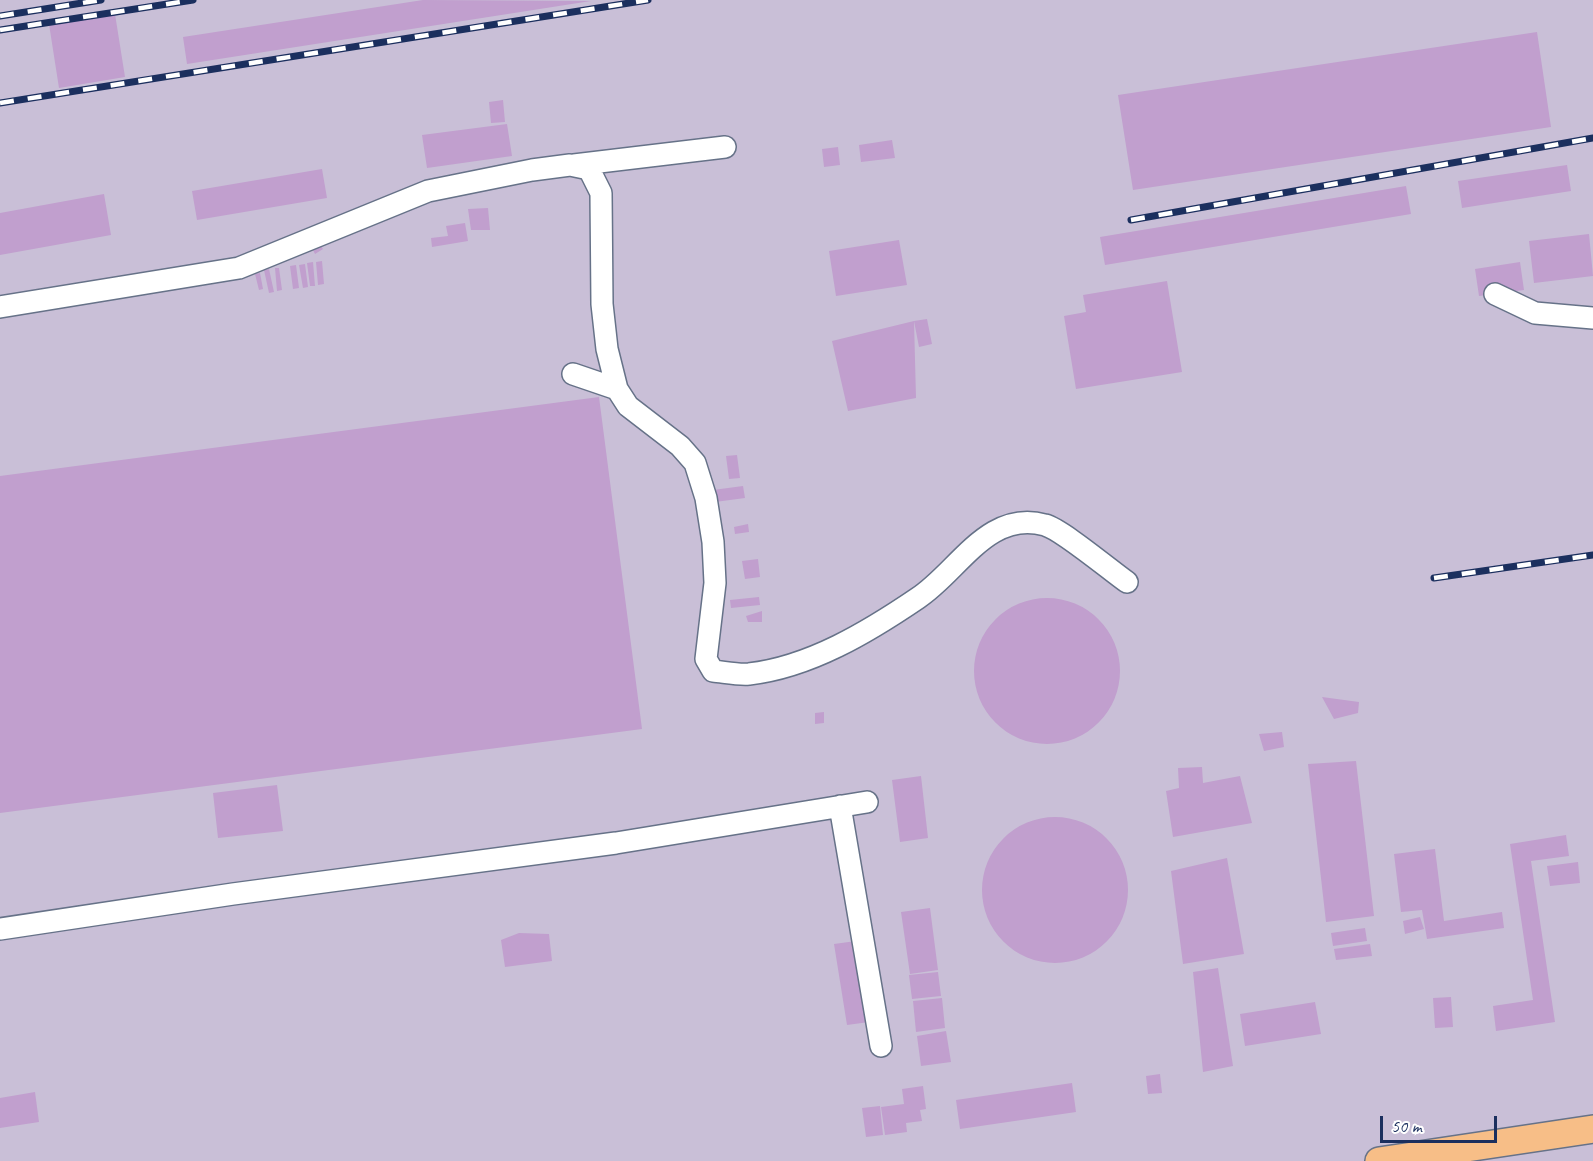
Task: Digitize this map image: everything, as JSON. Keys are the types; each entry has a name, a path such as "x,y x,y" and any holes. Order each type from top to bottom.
{"main road":[{"path":"1379,1161 1593,1129"}],"street":[{"path":"0,307 239,268 428,191 532,170 725,147"},
{"path":"570,165 589,169 601,193 602,304 607,349 617,388 628,406 680,446 695,463 706,498 713,542 716,583 706,659 713,671 748,674 805,659 849,641 920,597 989,533 1014,523 1046,525 1127,582"},
{"path":"1496,294 1535,313 1593,318"},
{"path":"573,374 617,388"},
{"path":"0,929 233,894 616,843 867,802"},
{"path":"840,806 881,1046"}],"shaded area":[{"path":"0,0 1593,0 1593,1161 0,1161"}],"building":[{"path":"423,0 591,1 187,64 183,37"},
{"path":"115,14 125,77 59,88 49,24"},
{"path":"1537,32 1551,127 1133,190 1118,95"},
{"path":"503,100 505,122 491,123 489,102"},
{"path":"507,124 512,156 427,168 422,135"},
{"path":"892,140 895,158 861,162 859,145"},
{"path":"838,147 840,165 824,167 822,149"},
{"path":"1567,165 1571,191 1462,208 1458,181"},
{"path":"322,169 327,198 197,220 192,191"},
{"path":"1406,186 1411,214 1105,265 1100,237"},
{"path":"104,194 111,235 0,255 0,213"},
{"path":"488,208 490,230 471,230 468,209"},
{"path":"465,223 468,241 432,247 431,238 448,236 446,226"},
{"path":"1589,234 1593,276 1534,283 1529,241"},
{"path":"899,240 907,285 836,296 829,251"},
{"path":"321,246 323,249 315,254 313,250"},
{"path":"322,261 324,284 318,285 316,262"},
{"path":"313,262 315,286 310,286 307,263"},
{"path":"1520,262 1524,290 1479,296 1475,269"},
{"path":"305,264 308,287 303,288 299,265"},
{"path":"296,265 299,288 293,289 290,266"},
{"path":"275,268 279,268 282,290 277,291"},
{"path":"269,269 274,292 269,293 264,270"},
{"path":"260,273 263,289 259,290 255,274"},
{"path":"1167,281 1182,372 1076,389 1064,316 1086,312 1083,295"},
{"path":"927,319 932,344 919,347 914,321"},
{"path":"914,321 916,398 848,411 832,341"},
{"path":"599,397 642,729 0,813 0,476"},
{"path":"737,455 740,478 729,479 726,456"},
{"path":"743,486 745,498 715,502 713,490"},
{"path":"748,524 749,532 735,534 734,527"},
{"path":"758,559 760,577 745,579 742,561"},
{"path":"759,597 760,605 731,608 730,600"},
{"path":"1047,598 1075,604 1098,620 1114,643 1120,671 1114,699 1098,722 1075,738 1047,744 1019,738 996,722 980,699 974,671 980,643 996,620 1019,604"},
{"path":"762,611 762,622 748,622 746,616"},
{"path":"1322,697 1359,702 1358,713 1334,719"},
{"path":"824,712 824,723 815,724 815,713"},
{"path":"1282,732 1284,747 1264,751 1259,734"},
{"path":"1356,761 1374,916 1326,922 1308,764"},
{"path":"1202,767 1203,783 1240,776 1252,823 1173,837 1166,791 1179,788 1178,768"},
{"path":"921,776 928,838 900,842 892,780"},
{"path":"277,785 283,831 218,838 213,793"},
{"path":"1055,817 1083,823 1106,839 1122,862 1128,890 1122,918 1106,941 1083,957 1055,963 1027,957 1004,941 988,918 982,890 988,862 1004,839 1027,823"},
{"path":"1566,835 1569,856 1531,861 1555,1022 1496,1031 1493,1006 1533,1000 1510,844"},
{"path":"1435,849 1444,921 1502,912 1504,928 1427,939 1422,910 1401,912 1394,854"},
{"path":"1227,858 1244,954 1183,964 1171,871"},
{"path":"1578,862 1580,883 1550,886 1547,866"},
{"path":"930,908 938,970 910,974 901,912"},
{"path":"1420,917 1424,929 1405,934 1403,921"},
{"path":"1365,928 1367,941 1333,946 1331,933"},
{"path":"519,933 549,934 552,961 505,967 501,940"},
{"path":"856,941 869,1022 847,1025 834,944"},
{"path":"1370,944 1372,956 1336,960 1334,949"},
{"path":"1218,968 1233,1066 1203,1072 1193,972"},
{"path":"938,972 941,996 912,999 909,975"},
{"path":"1451,997 1453,1027 1435,1028 1433,998"},
{"path":"942,998 945,1028 916,1032 913,1001"},
{"path":"1315,1002 1321,1034 1245,1046 1240,1014"},
{"path":"946,1031 951,1062 921,1066 917,1036"},
{"path":"1160,1074 1162,1093 1148,1094 1146,1076"},
{"path":"1072,1083 1076,1112 960,1129 956,1100"},
{"path":"923,1086 926,1109 920,1110 922,1121 906,1123 907,1132 885,1135 881,1107 904,1104 902,1089"},
{"path":"35,1092 39,1122 0,1128 0,1098"},
{"path":"880,1106 883,1135 866,1137 862,1108"}],"railway":[{"path":"0,16 101,0"},
{"path":"0,30 193,0"},
{"path":"0,103 648,0"},
{"path":"1131,220 1593,138"},
{"path":"1434,578 1593,555"}]}
